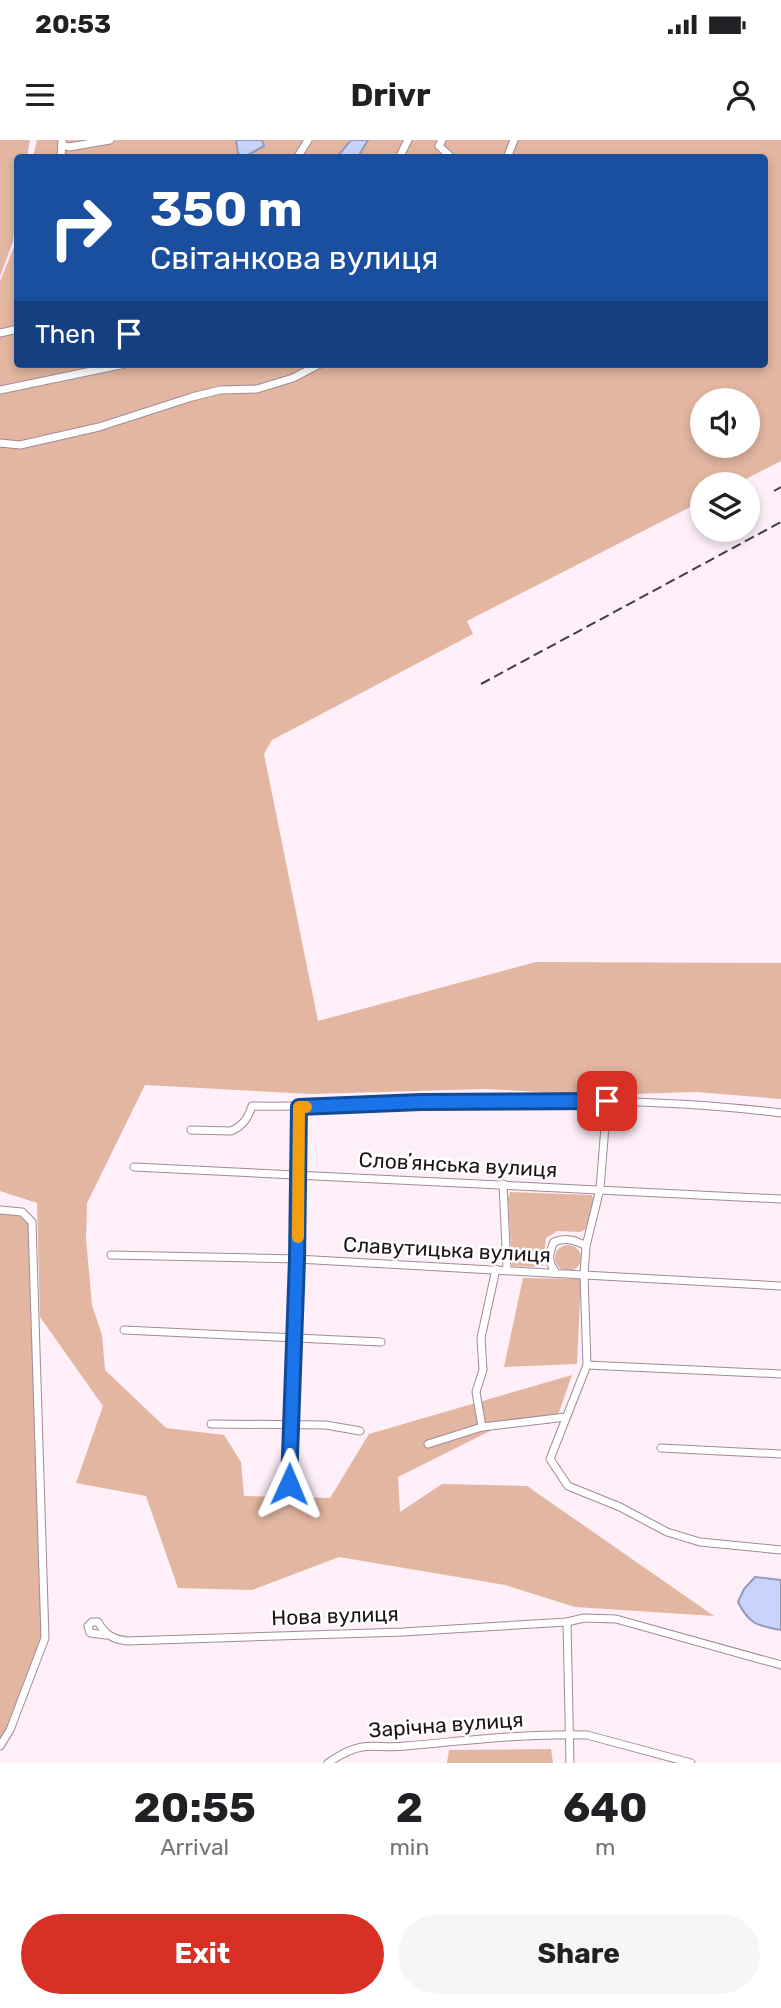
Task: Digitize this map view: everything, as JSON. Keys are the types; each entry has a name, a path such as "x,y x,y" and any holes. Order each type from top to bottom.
{"street":[{"path":"62,142 69,147 110,140"},
{"path":"442,140 439,146 448,154"},
{"path":"0,390 106,368"},
{"path":"299,368 301,374"},
{"path":"0,443 20,445 50,439 220,390 257,389 312,368"},
{"path":"607,1101 600,1189 586,1246 584,1274 587,1365 550,1460 568,1486 620,1507 667,1532 700,1542 781,1550"},
{"path":"191,1130 231,1131 247,1119 252,1106 607,1101 733,1107 781,1113"},
{"path":"289,1484 299,1107"},
{"name":"Словʼянська вулиця","path":"134,1167 781,1199"},
{"path":"503,1184 507,1270"},
{"path":"0,1210 22,1212 32,1222 45,1638 10,1730 0,1746"},
{"path":"556,1273 549,1264 554,1242 571,1239 586,1246"},
{"name":"Славутицька вулиця","path":"111,1255 297,1259 781,1286"},
{"path":"482,1427 476,1392 483,1370 481,1338 496,1269"},
{"path":"124,1330 381,1342"},
{"path":"587,1365 781,1374"},
{"path":"428,1444 482,1427 566,1417"},
{"path":"211,1424 326,1425 360,1431"},
{"path":"661,1448 781,1454"},
{"name":"Нова вулиця","path":"106,1634 114,1639 127,1641 403,1632 567,1622 584,1618 616,1619 781,1665"},
{"path":"567,1622 570,1763"},
{"name":"Зарічна вулиця","path":"328,1763 361,1747 389,1748 570,1735 587,1735 691,1763"}],"shaded area":[{"path":"0,140 30,140 28,154 14,154 14,233 0,277"},
{"path":"37,140 781,140 781,461 759,472 690,472 690,507 467,621 473,634 272,740 264,754 318,1021 536,962 781,963 781,1099 696,1092 600,1095 484,1089 311,1094 145,1085 87,1203 86,1239 92,1305 102,1335 105,1370 166,1428 224,1435 241,1462 244,1496 330,1498 369,1434 572,1375 557,1418 549,1424 504,1424 398,1477 400,1512 442,1484 527,1486 714,1616 575,1607 505,1585 339,1557 252,1590 178,1588 146,1496 76,1483 103,1406 40,1317 37,1203 0,1191 0,281 14,247 14,368 768,368 768,154 34,154"},
{"path":"510,1192 592,1195 594,1202 586,1229 580,1232 557,1231 546,1238 543,1265 512,1266 508,1198"},
{"path":"0,1212 20,1213 29,1222 42,1637 0,1740"},
{"path":"568,1245 577,1249 581,1258 577,1267 568,1271 559,1267 555,1258 559,1249"},
{"path":"523,1278 581,1279 577,1364 504,1367"},
{"path":"551,1749 553,1763 447,1763 449,1750"}],"water":[{"path":"236,140 262,140 264,146 249,154 238,153"},
{"path":"351,140 368,140 360,154 339,154"},
{"path":"755,1577 781,1580 781,1630 755,1623 738,1602 744,1589"}],"railway":[{"path":"774,491 781,487"},
{"path":"481,684 781,522"}],"slow traffic":[{"path":"298,1237 299,1107 306,1107"}],"route":[{"path":"289,1484 299,1107 421,1102 607,1101"}]}
